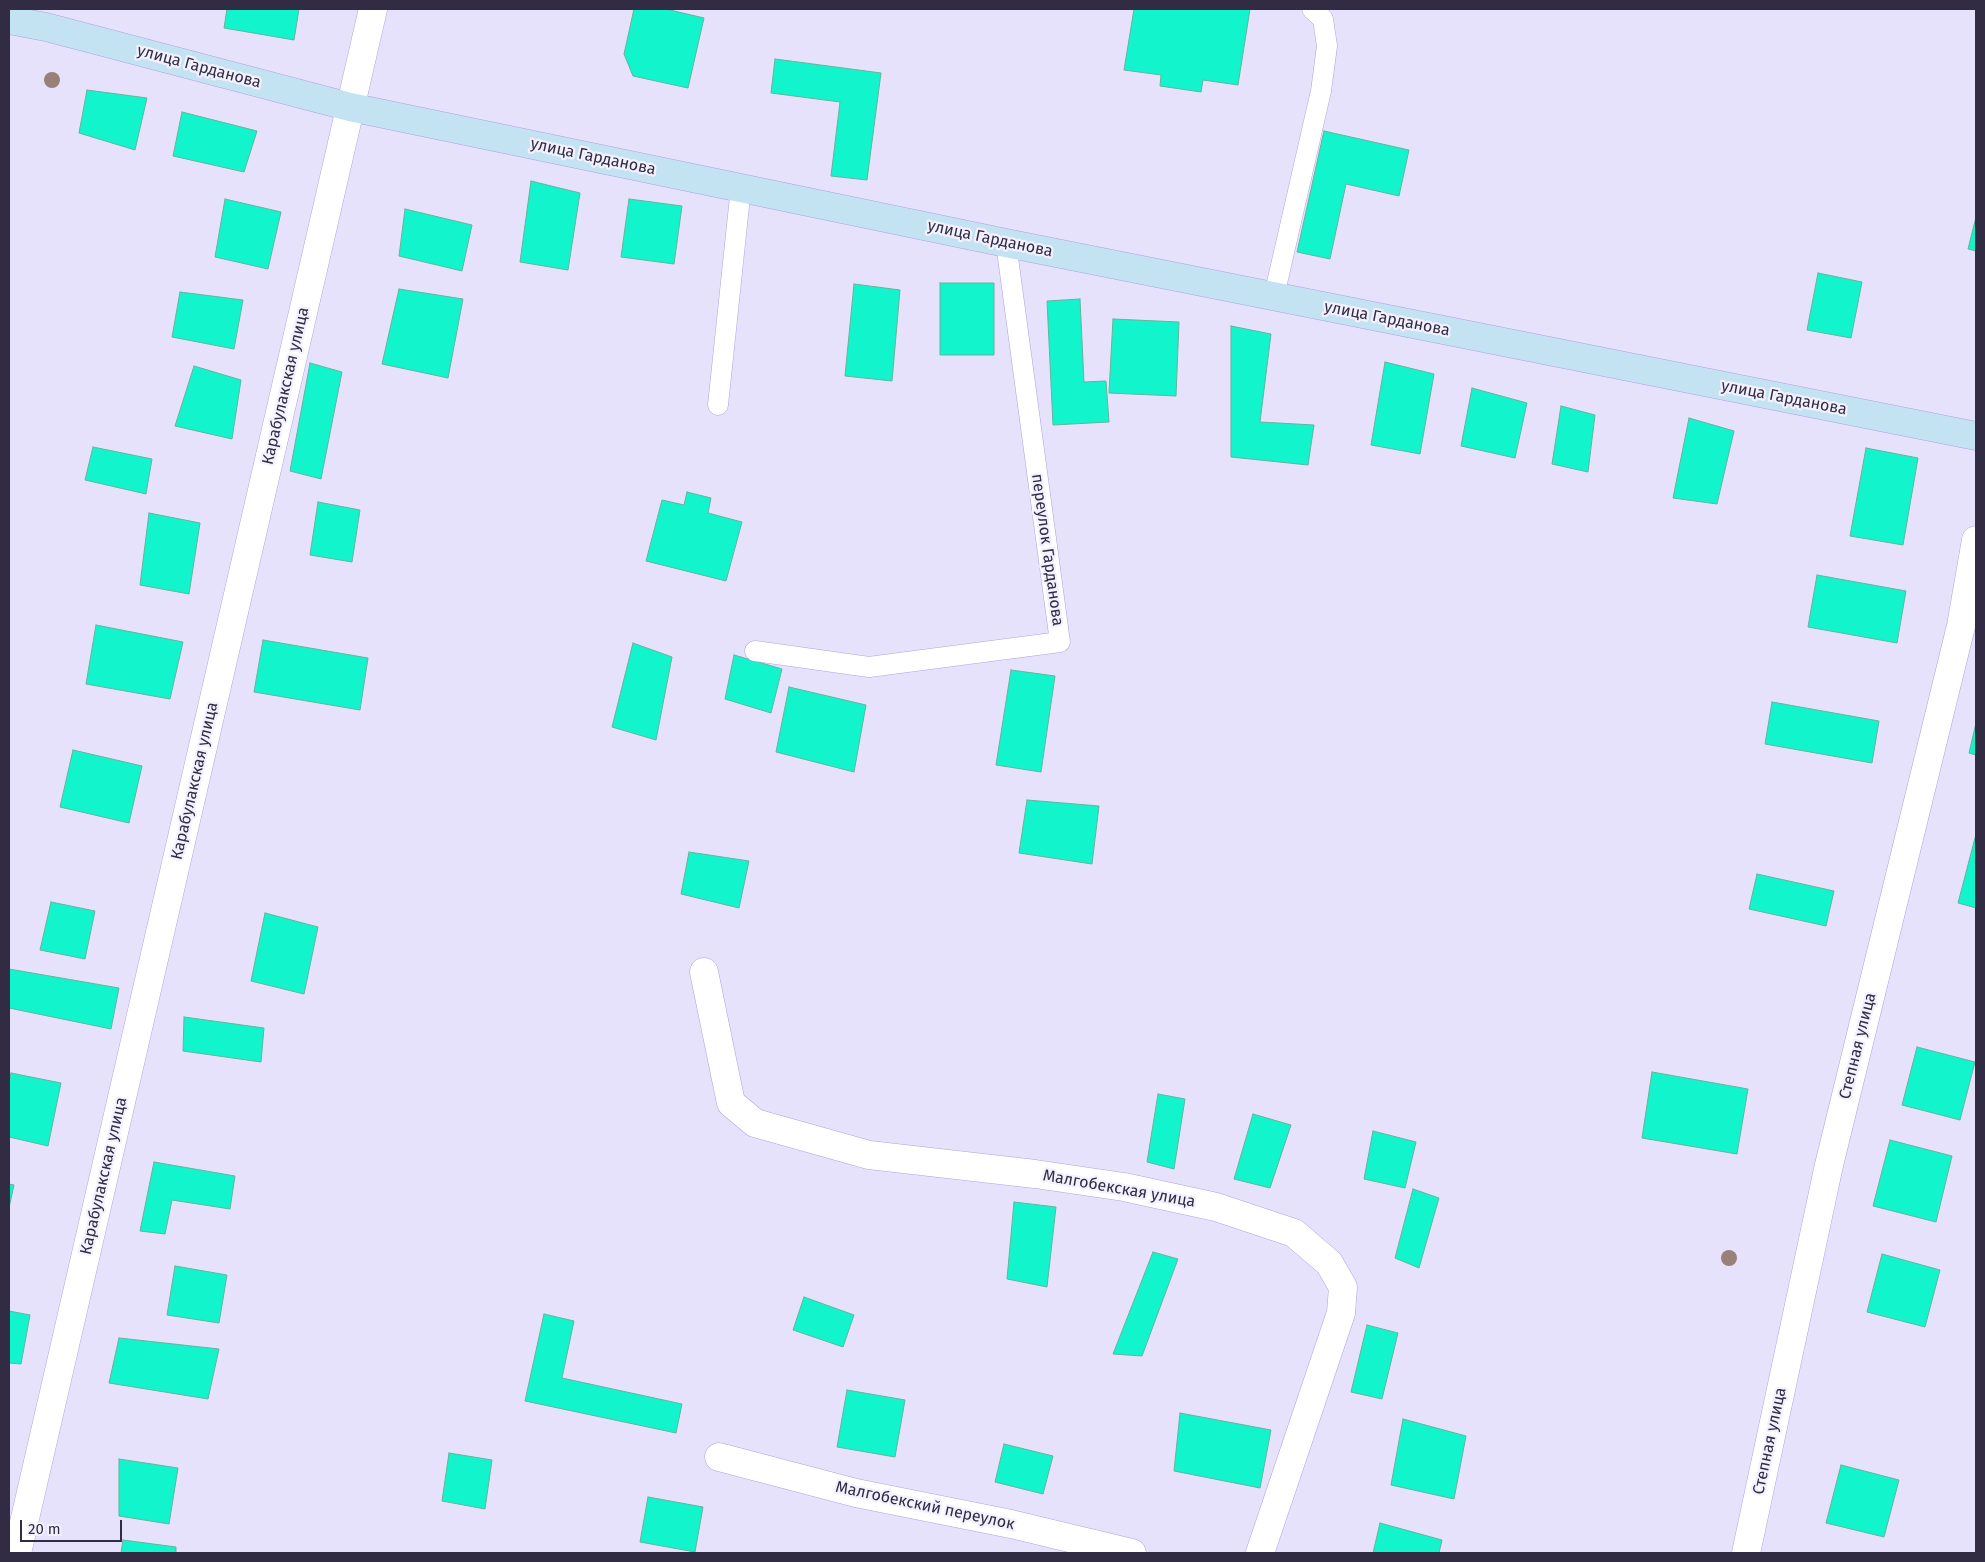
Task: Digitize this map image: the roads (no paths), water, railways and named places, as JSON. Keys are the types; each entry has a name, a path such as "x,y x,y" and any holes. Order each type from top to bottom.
{"street":[{"name":"Карабулакская улица","path":"17,1553 373,9"},
{"name":"улица Гарданова","path":"9,20 46,27 350,107 1006,243 1976,436"},
{"name":"Степная улица","path":"1746,1553 1829,1165 1961,626 1976,540"},
{"name":"Малгобекская улица","path":"704,972 731,1103 755,1123 869,1155 1053,1176 1124,1187 1216,1207 1294,1233 1329,1263 1343,1287 1341,1313 1260,1553"},
{"name":"Малгобекский переулок","path":"719,1457 856,1494 1011,1524 1132,1553"}],"lane":[{"path":"1274,296 1321,91 1327,46 1323,18 1312,9"},
{"path":"718,405 741,187"},
{"name":"переулок Гарданова","path":"755,651 869,667 1060,642 1006,243"}]}
